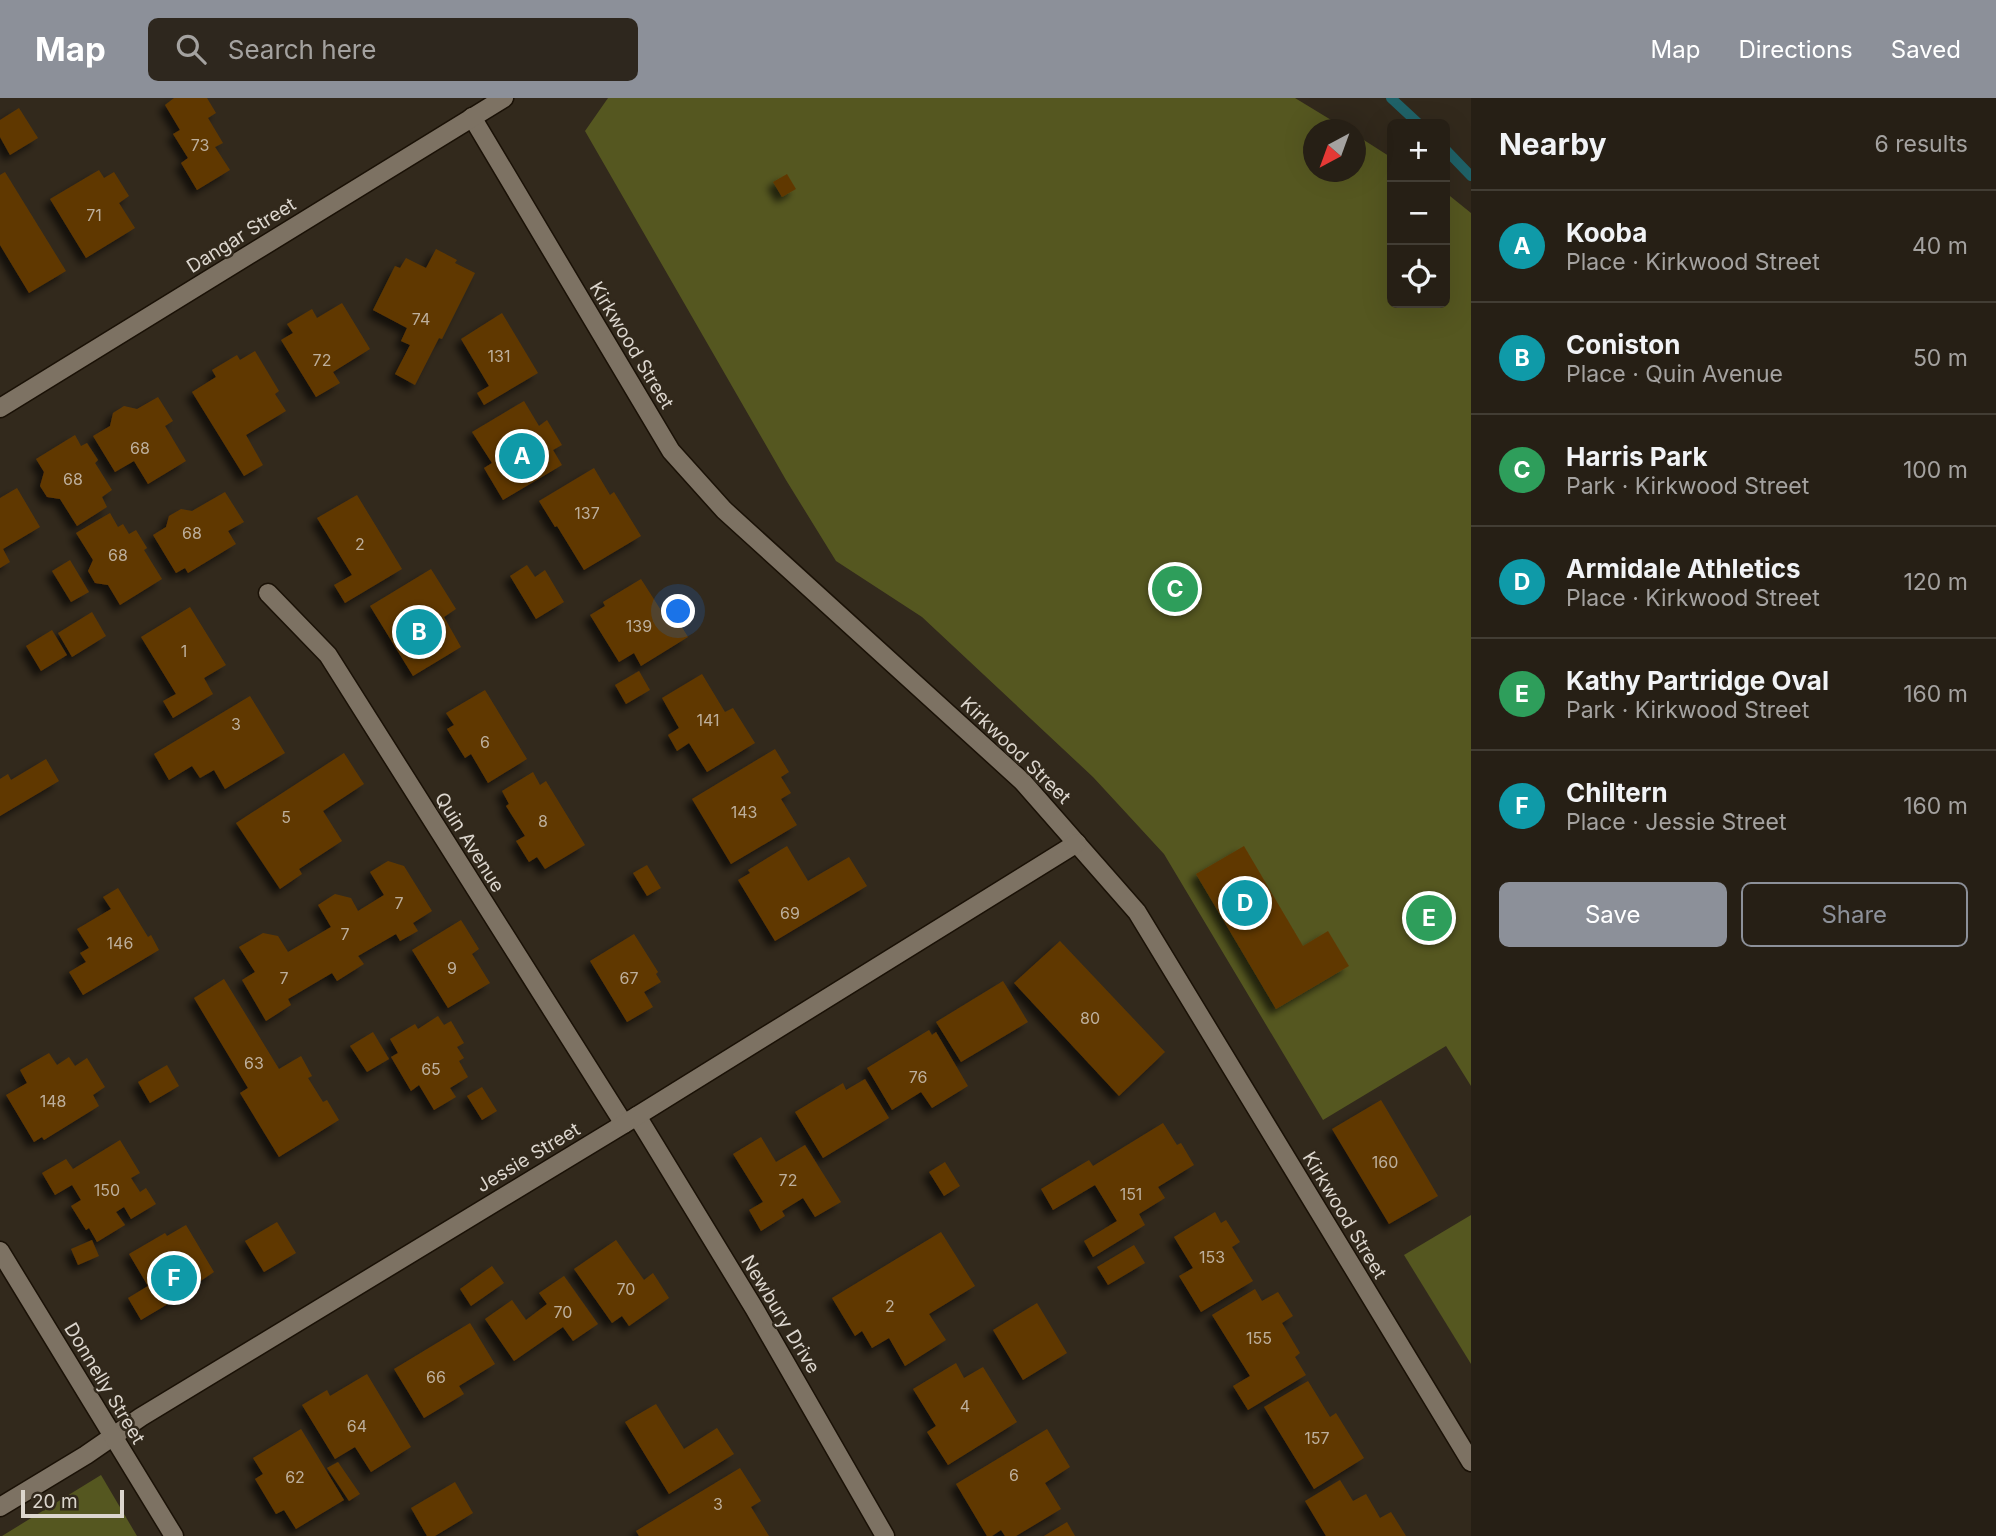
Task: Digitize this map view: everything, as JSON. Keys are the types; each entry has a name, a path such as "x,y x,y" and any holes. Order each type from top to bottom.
{"street":[{"name":"Dangar Street","path":"0,408 504,98"},
{"name":"Kirkwood Street","path":"472,117 671,451 724,510 1022,781 1137,912 1471,1462"},
{"name":"Quin Avenue","path":"268,593 328,655 630,1120"},
{"name":"Jessie Street","path":"0,1507 141,1417 630,1120 1077,843"},
{"name":"Newbury Drive","path":"630,1120 754,1308 885,1536"},
{"name":"Donnelly Street","path":"0,1251 174,1536"}],"shaded area":[{"path":"608,98 1295,98 1330,119 1303,119 1303,182 1366,182 1366,141 1387,155 1387,308 1450,308 1450,196 1471,213 1471,1086 1446,1046 1323,1120 1164,854 1093,777 922,617 836,561 786,480 585,131"},
{"path":"1471,1215 1471,1364 1404,1255"},
{"path":"101,1475 137,1536 2,1536"}],"building":[{"path":"174,98 207,98 216,113 208,118 223,143 215,147 230,170 197,190 181,163 188,158 173,134 180,130 165,105"},
{"path":"19,108 38,138 10,155 0,137 0,120"},
{"path":"99,170 104,178 114,172 129,196 119,203 135,228 86,258 50,199"},
{"path":"5,172 66,271 29,293 0,245 0,175"},
{"path":"787,174 796,189 782,197 773,182"},
{"path":"436,249 475,273 415,385 395,374 410,345 401,341 407,328 373,310 395,266 400,268 406,258 426,268"},
{"path":"342,303 370,349 333,372 340,383 316,397 281,340 293,333 287,324 312,309 317,318"},
{"path":"502,313 538,373 484,405 477,393 489,386 461,339"},
{"path":"255,351 279,391 275,394 286,411 246,435 263,465 244,476 192,392 216,377 212,370 237,355 240,360"},
{"path":"158,397 173,421 165,426 186,461 148,484 134,461 115,472 93,436 110,426 113,413 124,406 137,409"},
{"path":"524,401 539,426 547,420 562,445 553,450 562,465 503,500 484,468 492,463 472,432"},
{"path":"75,435 81,446 87,443 98,460 95,463 112,490 102,497 107,507 77,526 60,499 47,497 40,486 44,472 36,459"},
{"path":"594,468 610,495 614,492 641,536 584,570 539,501"},
{"path":"17,488 40,527 3,549 10,562 0,568 0,498"},
{"path":"225,492 244,522 228,531 236,544 188,573 185,568 176,573 153,535 166,527 169,516 181,509 192,511"},
{"path":"357,495 402,569 345,603 334,585 352,575 317,518"},
{"path":"110,513 118,527 123,524 129,534 136,530 147,548 144,550 162,579 120,605 108,585 95,583 88,571 93,560 76,533"},
{"path":"70,560 89,592 71,602 52,571"},
{"path":"527,565 535,577 545,570 564,602 536,619 510,576"},
{"path":"431,569 456,609 444,617 461,647 413,676 370,606"},
{"path":"641,579 664,615 672,611 688,637 641,666 634,653 619,662 590,615 605,606 603,602"},
{"path":"190,607 226,665 204,678 213,694 173,718 163,701 176,694 141,637"},
{"path":"92,612 106,636 72,657 58,633"},
{"path":"52,630 67,655 41,671 26,646"},
{"path":"639,671 650,690 626,704 615,685"},
{"path":"702,674 725,712 733,708 755,743 707,772 689,743 677,751 668,735 679,728 662,698"},
{"path":"485,690 527,759 488,783 471,754 465,758 447,729 454,725 446,713"},
{"path":"250,696 285,753 225,789 214,770 200,778 192,766 169,780 154,754"},
{"path":"775,749 789,772 781,777 791,793 781,799 797,825 731,864 692,799"},
{"path":"344,753 364,784 323,811 342,841 299,869 302,874 280,889 236,823"},
{"path":"46,759 59,781 0,816 0,779 8,774 11,780"},
{"path":"533,772 540,785 546,781 585,845 545,869 537,857 529,862 516,841 525,836 506,806 509,804 502,791"},
{"path":"787,846 808,881 849,857 867,886 775,941 738,880 750,873 748,870"},
{"path":"1244,846 1303,946 1328,931 1349,966 1276,1009 1196,874"},
{"path":"388,861 404,866 432,911 413,923 418,931 400,941 396,934 358,956 364,964 337,981 332,973 288,999 291,1005 266,1021 242,980 255,972 239,947 263,933 278,936 288,952 331,927 318,905 335,894 351,898 358,911 384,895 370,872"},
{"path":"647,865 661,888 647,896 633,873"},
{"path":"118,888 159,950 83,995 69,972 86,962 80,953 89,948 77,929 111,909 103,897"},
{"path":"461,920 479,949 472,954 490,983 448,1008 412,950"},
{"path":"634,934 658,972 656,974 661,982 644,992 653,1007 627,1022 590,961"},
{"path":"1060,941 1165,1052 1119,1096 1014,983"},
{"path":"224,979 279,1069 301,1056 312,1076 308,1078 323,1102 327,1100 339,1120 279,1157 240,1093 248,1088 194,998"},
{"path":"1003,981 1028,1022 961,1062 936,1022"},
{"path":"438,1016 444,1025 451,1021 464,1043 457,1047 464,1058 459,1061 468,1077 450,1088 456,1097 434,1110 419,1085 411,1091 391,1057 398,1053 390,1039 415,1024 418,1029"},
{"path":"929,1030 932,1035 936,1032 968,1086 932,1108 921,1092 892,1110 867,1068"},
{"path":"373,1032 389,1059 367,1072 350,1046"},
{"path":"49,1053 57,1065 69,1057 75,1066 87,1058 105,1087 93,1095 99,1106 44,1140 42,1137 34,1142 6,1095 27,1083 20,1070"},
{"path":"167,1065 179,1086 150,1103 138,1082"},
{"path":"865,1079 889,1118 823,1158 795,1112 843,1083 846,1090"},
{"path":"482,1087 497,1111 482,1120 467,1096"},
{"path":"1381,1100 1438,1196 1389,1224 1332,1129"},
{"path":"1163,1123 1177,1145 1181,1143 1194,1165 1158,1187 1165,1198 1139,1214 1145,1225 1093,1257 1084,1241 1117,1221 1095,1185 1053,1210 1041,1189 1089,1160 1093,1166"},
{"path":"761,1137 776,1162 805,1145 841,1202 815,1217 803,1198 782,1211 785,1216 761,1231 749,1210 763,1202 733,1154"},
{"path":"120,1140 140,1173 131,1178 140,1192 146,1188 156,1204 131,1219 124,1207 116,1212 125,1225 97,1242 71,1206 81,1200 72,1185 55,1195 42,1173 66,1159 73,1169"},
{"path":"945,1162 960,1186 944,1196 929,1172"},
{"path":"1215,1212 1221,1223 1226,1220 1240,1242 1232,1247 1253,1281 1201,1312 1179,1276 1193,1268 1174,1237"},
{"path":"277,1222 296,1253 264,1272 245,1241"},
{"path":"186,1225 214,1272 196,1284 198,1286 141,1320 128,1298 148,1286 129,1254 165,1233 167,1236"},
{"path":"941,1232 975,1286 929,1314 946,1340 905,1366 889,1338 872,1348 862,1331 855,1336 832,1298"},
{"path":"92,1240 99,1256 78,1265 71,1249"},
{"path":"616,1240 644,1280 653,1273 669,1298 629,1326 622,1316 612,1323 574,1269"},
{"path":"1134,1245 1145,1263 1108,1285 1097,1267"},
{"path":"492,1266 504,1283 471,1306 460,1289"},
{"path":"564,1276 598,1324 573,1341 563,1327 514,1361 485,1319 512,1300 526,1320 547,1304 539,1293"},
{"path":"1255,1289 1262,1301 1278,1292 1293,1316 1282,1323 1300,1353 1295,1357 1306,1375 1248,1410 1233,1386 1250,1376 1212,1315"},
{"path":"1037,1303 1067,1353 1023,1380 993,1330"},
{"path":"470,1323 495,1364 459,1386 464,1394 424,1418 394,1369"},
{"path":"956,1363 964,1378 983,1367 1017,1422 948,1465 927,1432 936,1426 913,1389"},
{"path":"367,1374 411,1447 371,1472 355,1447 335,1459 302,1405 327,1390 330,1396"},
{"path":"1308,1381 1330,1417 1336,1413 1364,1458 1314,1489 1264,1407"},
{"path":"656,1404 684,1449 717,1428 734,1454 669,1494 625,1422"},
{"path":"301,1429 344,1500 296,1529 284,1510 276,1514 255,1479 263,1474 253,1458"},
{"path":"1047,1429 1070,1467 1045,1483 1061,1509 1016,1536 1005,1536 1001,1530 987,1536 956,1484"},
{"path":"338,1462 360,1494 349,1501 327,1468"},
{"path":"740,1468 761,1501 751,1507 769,1536 639,1536 636,1531"},
{"path":"1340,1480 1353,1501 1366,1494 1380,1518 1391,1512 1406,1536 1326,1536 1305,1501"},
{"path":"455,1482 473,1513 435,1536 427,1536 411,1508"},
{"path":"1067,1522 1075,1536 1044,1536"}],"waterway":[{"path":"1391,98 1414,119"},
{"path":"1450,154 1471,176"}],"place":[{"name":"Kooba","path":"522,456"},
{"name":"Harris Park","path":"1175,589"},
{"name":"Coniston","path":"419,632"},
{"name":"Armidale Athletics","path":"1245,903"},
{"name":"Kathy Partridge Oval","path":"1429,918"},
{"name":"Chiltern","path":"174,1278"}]}
